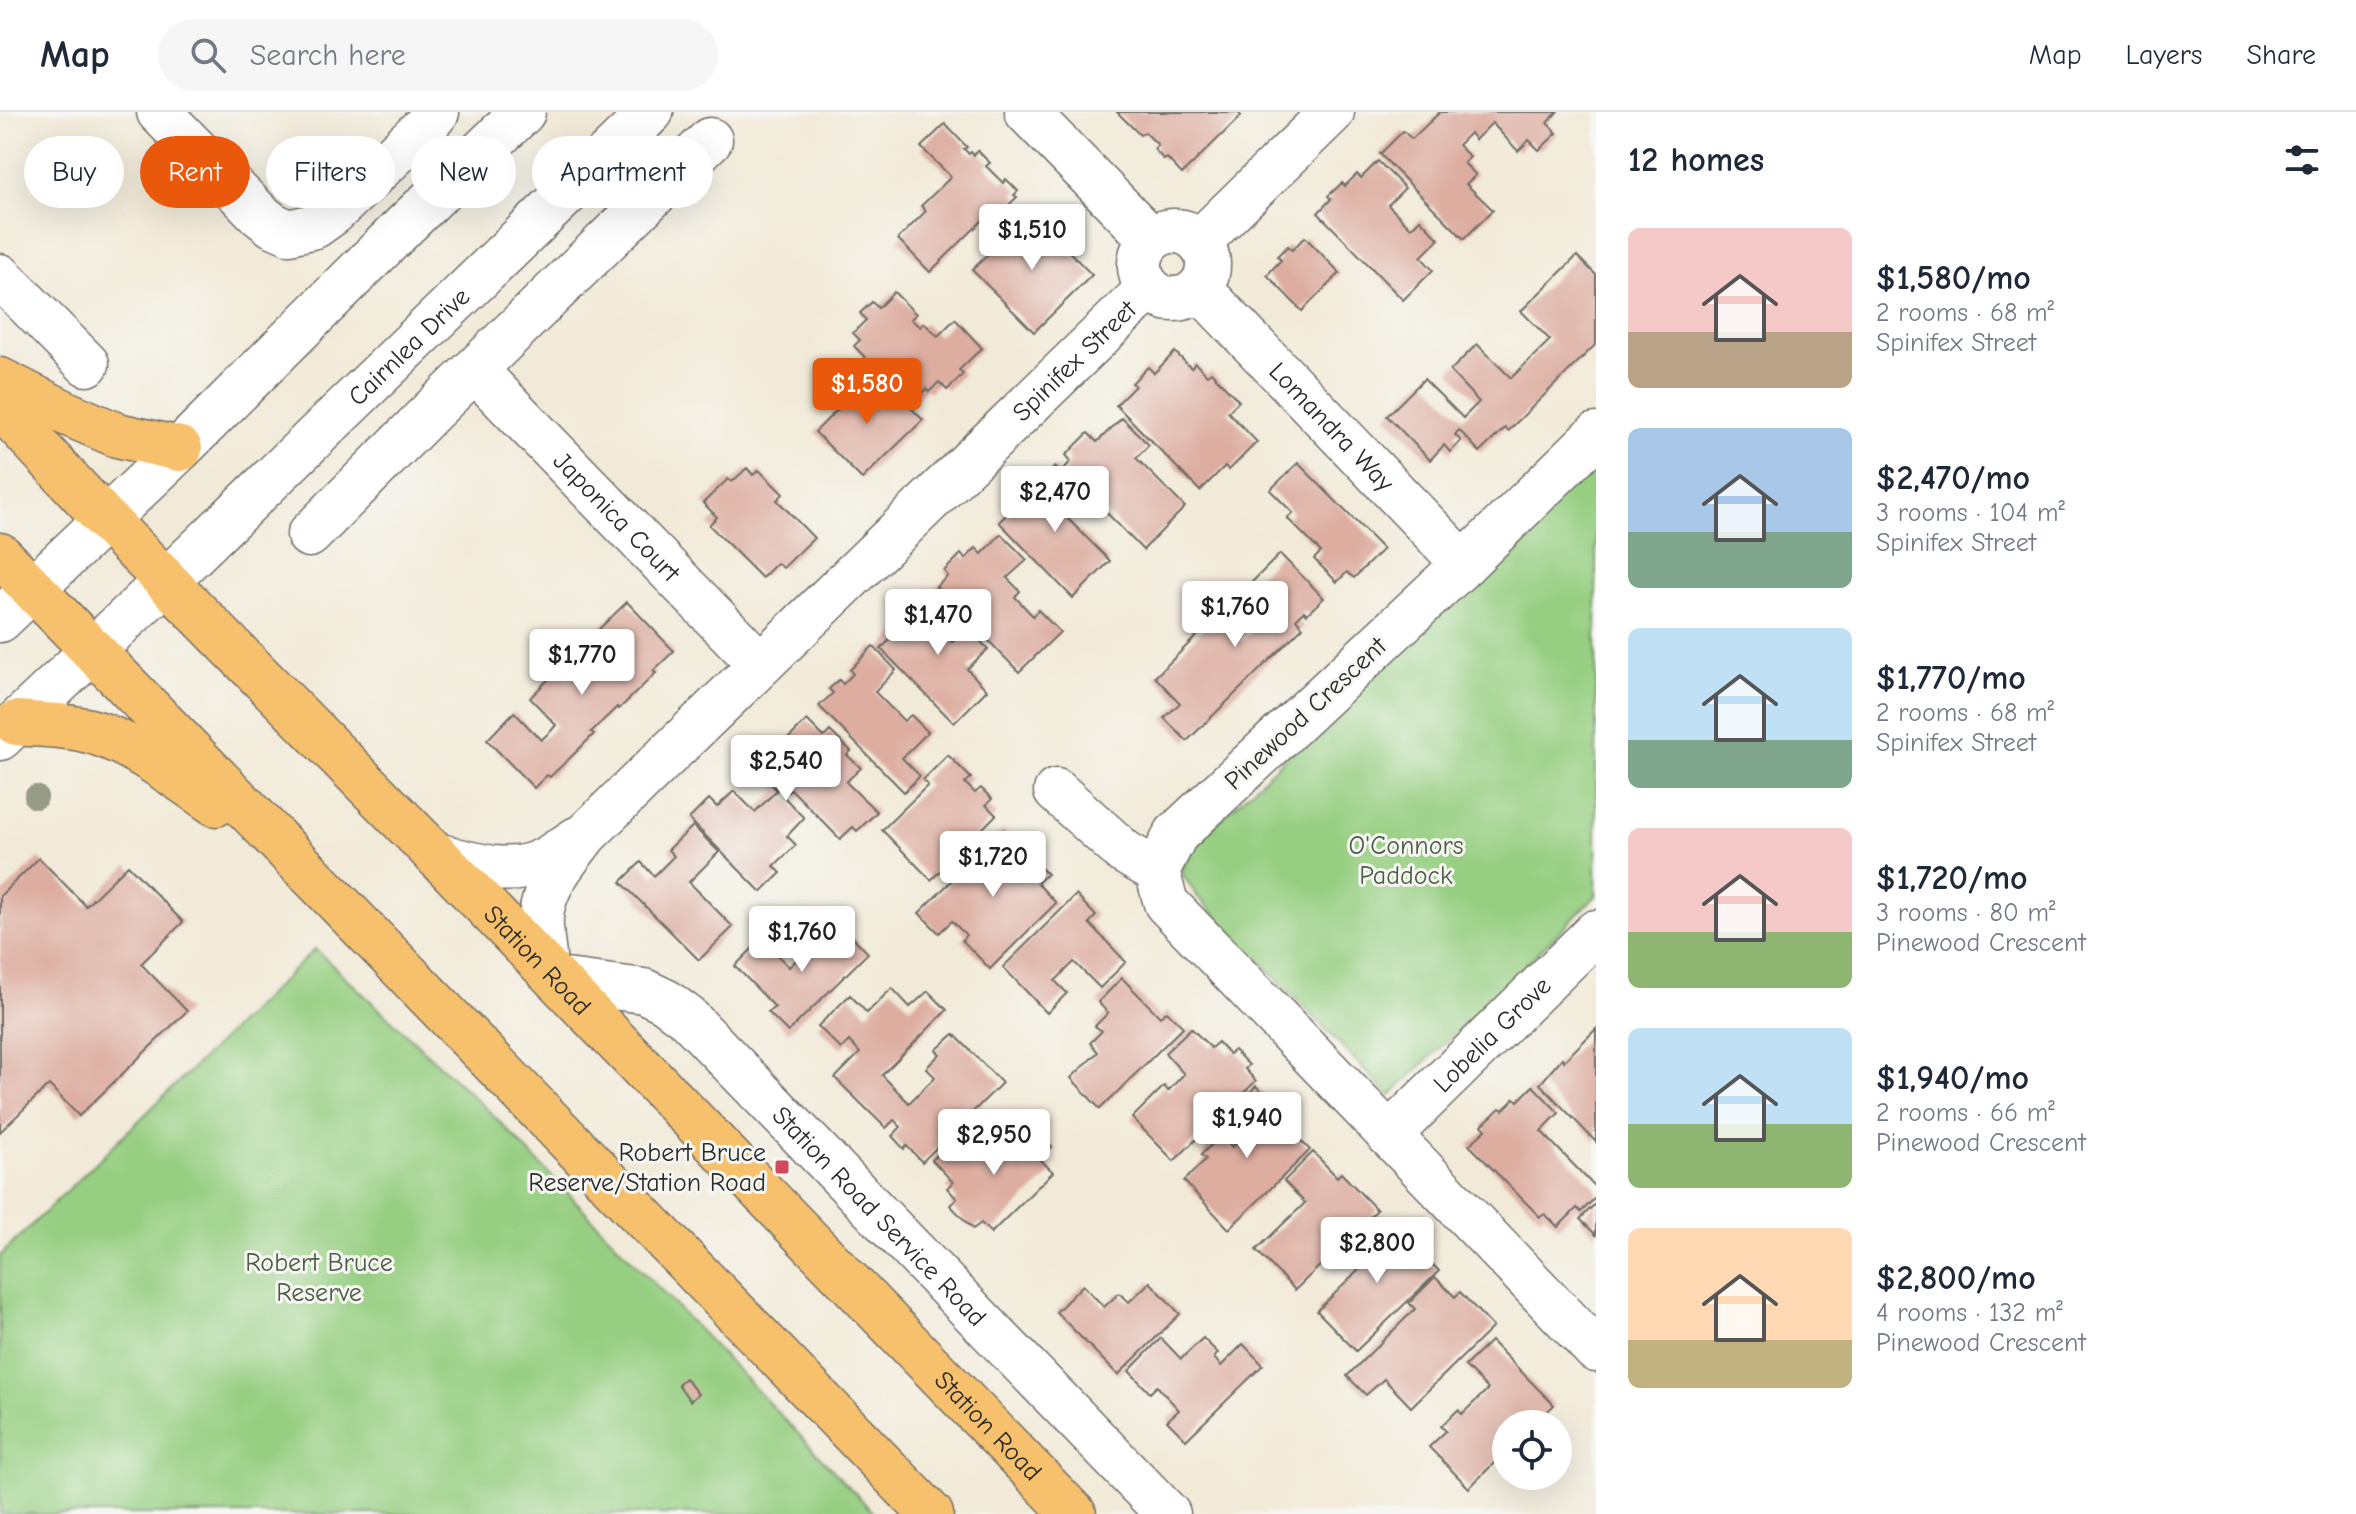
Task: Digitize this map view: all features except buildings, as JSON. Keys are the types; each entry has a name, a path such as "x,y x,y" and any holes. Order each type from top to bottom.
{"main road":[{"path":"0,380 117,435 180,449"},
{"name":"Station Road","path":"0,406 105,519 436,855 1074,1514"},
{"path":"0,555 931,1514"},
{"path":"8,730 86,730 111,740 145,756 288,852"}],"street":[{"path":"159,112 260,215 289,232 315,226 333,213 437,112"},
{"path":"0,620 180,449 523,112"},
{"name":"Cairnlea Drive","path":"8,730 651,112"},
{"path":"1027,112 1151,239"},
{"path":"1199,242 1332,112"},
{"path":"309,535 640,208"},
{"path":"1171,231 1191,235 1199,242 1205,250 1208,270 1199,288 1179,299 1158,295 1149,288 1140,269 1145,248 1151,239 1171,231"},
{"path":"0,276 87,364"},
{"name":"Spinifex Street","path":"551,974 541,918 546,894 556,874 586,834 1149,288"},
{"name":"Lomandra Way","path":"1199,288 1464,564"},
{"name":"Japonica Court","path":"475,370 760,664"},
{"name":"Pinewood Crescent","path":"1157,871 1176,834 1464,564 1596,435"},
{"path":"1056,791 1124,852 1157,871 1166,903 1596,1350"},
{"name":"Spinifex Street","path":"436,855 485,867 516,869 539,862 586,834"},
{"name":"Lobelia Grove","path":"1389,1135 1596,932"},
{"name":"Station Road Service Road","path":"551,974 644,991 665,1001 688,1018 1168,1514"}],"green space":[{"name":"O'Connors Paddock","path":"1596,460 1596,896 1390,1096 1197,896 1181,872 1196,843"},
{"name":"Robert Bruce Reserve","path":"315,949 493,1115 875,1514 0,1514 0,1256"}],"place":[{"name":"Robert Bruce Reserve/Station Road","path":"782,1167"}]}
